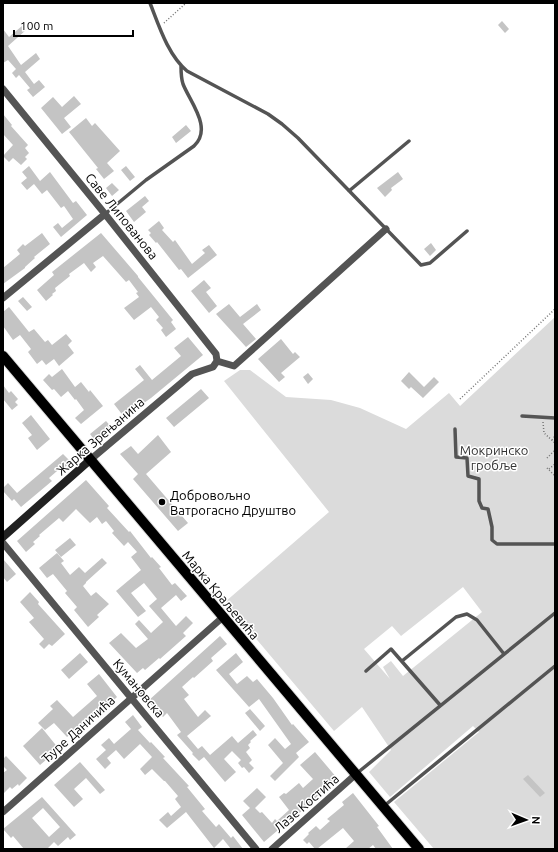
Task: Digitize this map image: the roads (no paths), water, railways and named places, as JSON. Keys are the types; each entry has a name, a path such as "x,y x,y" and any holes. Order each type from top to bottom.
{"main road":[{"name":"Марка Краљевића","path":"3,356 419,849"}],"street":[{"name":"Саве Липованова","path":"3,90 105,214 216,354 217,361"},
{"path":"3,298 105,214"},
{"path":"217,361 234,366 386,230"},
{"name":"Жарка Зрењанина","path":"3,537 90,460 192,374 213,367 217,361"},
{"name":"Кумановска","path":"3,542 256,849"},
{"name":"Ђуре Даничића","path":"3,812 222,617"},
{"name":"Лазе Костића","path":"272,849 356,775"}],"lane":[{"path":"150,3 174,57 180,66 268,114 282,124 298,138 421,265 423,266 430,263 467,231"},
{"path":"105,214 146,180 199,141 201,126 196,110 182,81 180,66"},
{"path":"349,191 410,141"},
{"path":"522,416 555,418"},
{"path":"455,428 456,458 467,458 468,476 479,479 479,502 482,508 488,509 492,527 492,540 497,544 555,544"},
{"path":"356,775 440,705 555,613"},
{"path":"402,661 456,617 467,614 477,620 504,654"},
{"path":"366,671 391,649 440,705"},
{"path":"383,807 555,666"}],"place":[{"name":"Добровољно Ватрогасно Друштво","path":"162,502"}],"park label":[{"name":"Мокринско гробље","path":"494,458"}]}
